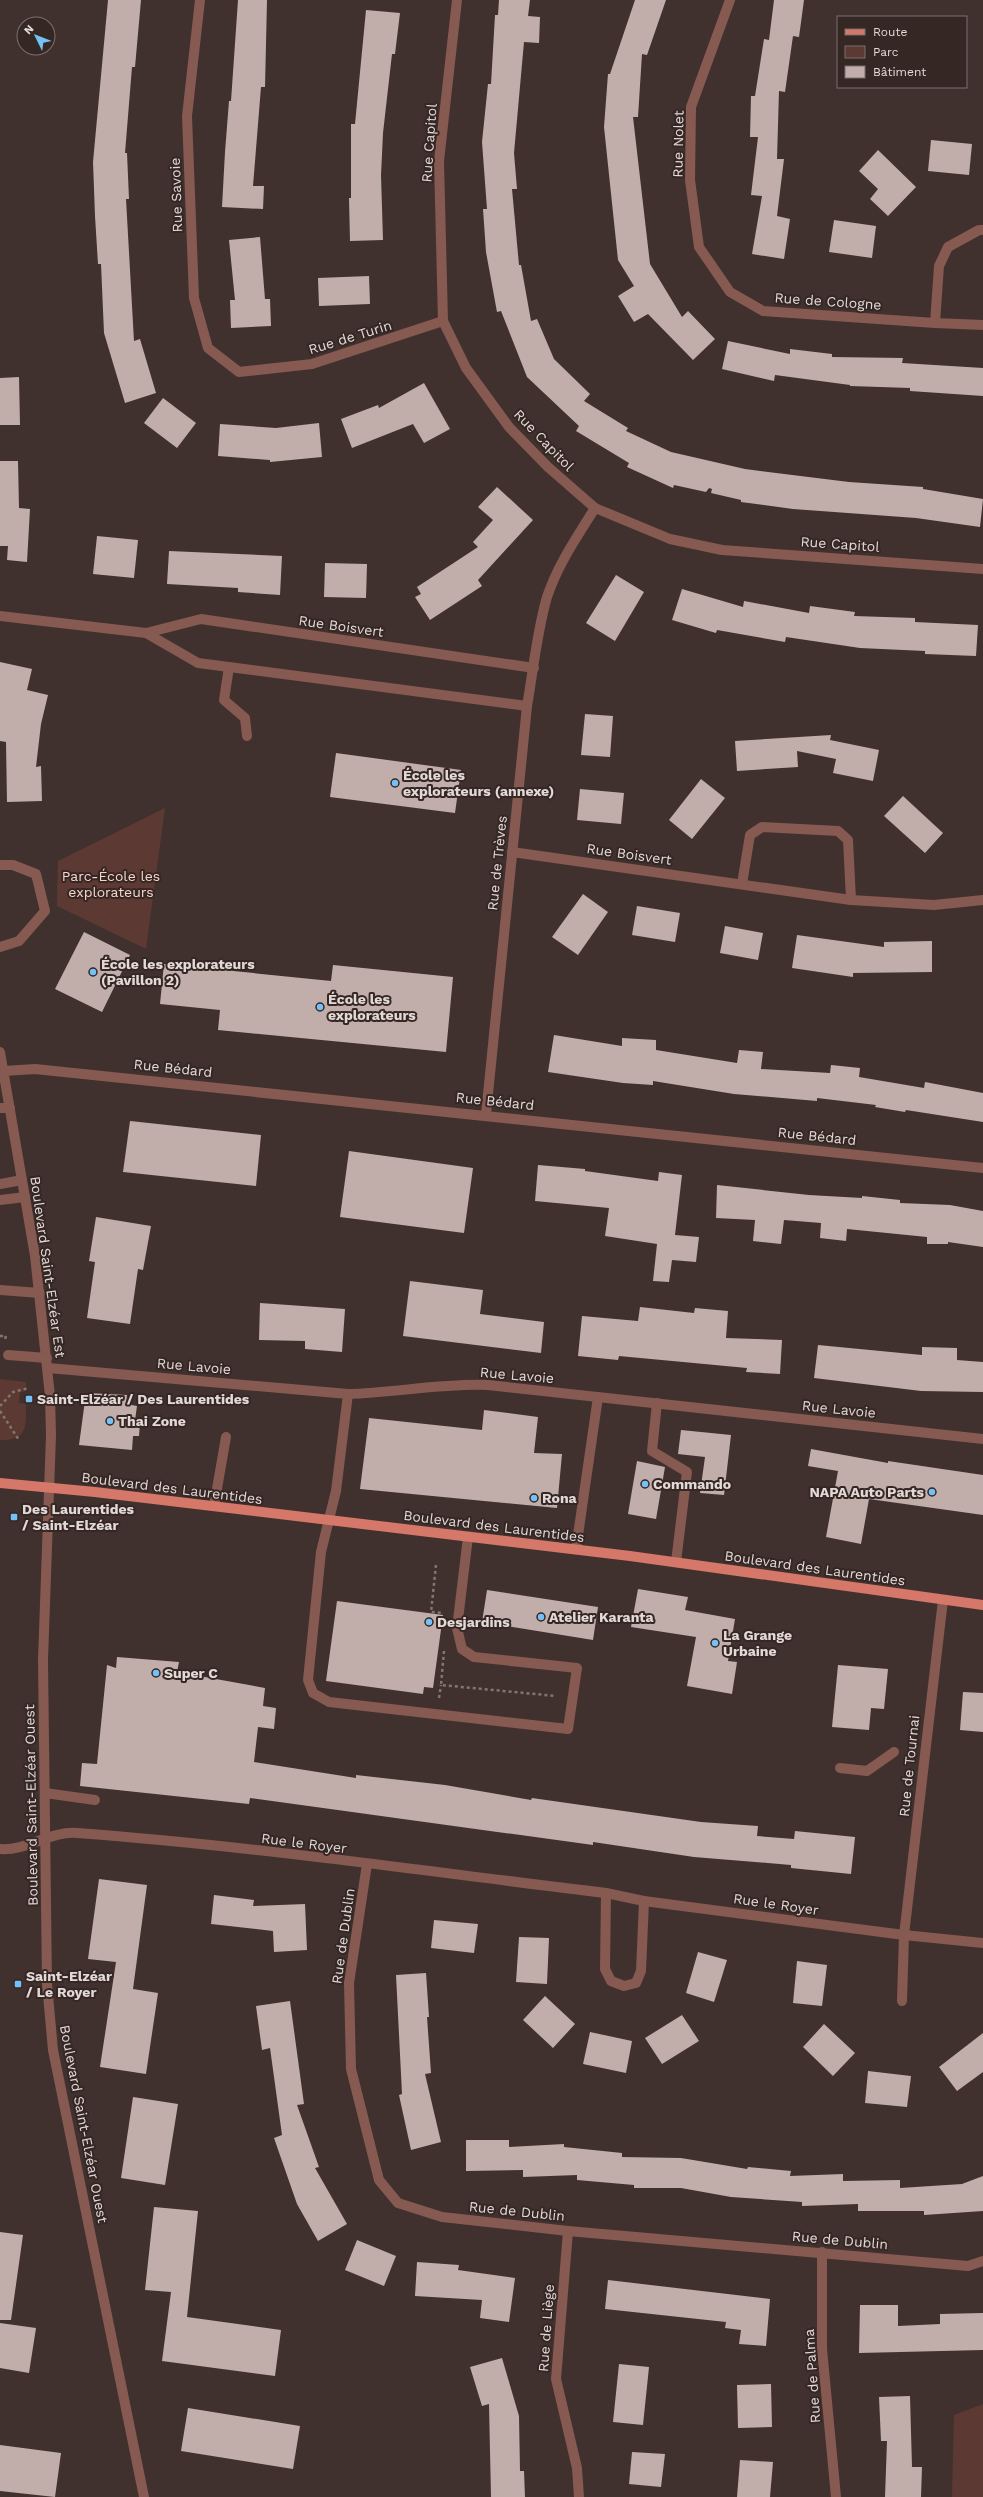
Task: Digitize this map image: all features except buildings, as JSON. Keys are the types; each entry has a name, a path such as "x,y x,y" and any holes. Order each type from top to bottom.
{"main road":[{"name":"Boulevard des Laurentides","path":"0,1483 214,1506 676,1562 983,1605"}],"street":[{"name":"Rue Savoie","path":"200,0 187,116 194,298 208,348 239,372"},
{"name":"Rue Capitol","path":"457,0 439,161 443,321 466,368 509,427 548,467 595,508 670,538 722,550 983,569"},
{"name":"Rue Nolet","path":"699,247 690,180 691,107 730,0"},
{"path":"935,323 939,266 948,247 979,230 983,230"},
{"name":"Rue de Cologne","path":"699,247 730,292 763,310 935,323 983,325"},
{"name":"Rue de Turin","path":"239,372 312,364 443,321"},
{"name":"Rue de Trèves","path":"486,1114 527,706 547,598 564,556 595,508"},
{"name":"Rue Boisvert","path":"0,616 146,633 201,619 534,668"},
{"name":"Rue Boisvert","path":"146,633 198,663 527,706"},
{"path":"229,667 224,700 245,718 247,736"},
{"path":"742,884 750,835 762,828 838,831 848,840 851,900"},
{"name":"Rue Boisvert","path":"512,852 851,900 934,905 983,900"},
{"path":"0,865 13,865 36,874 45,911 19,941 0,947"},
{"name":"Boulevard Saint-Elzéar Est","path":"0,1052 4,1071 5,1108 22,1180 40,1293 48,1368 51,1420 48,1487"},
{"name":"Rue Bédard","path":"4,1071 35,1069 486,1114 983,1168"},
{"path":"0,1184 22,1180"},
{"path":"0,1198 25,1197"},
{"path":"0,1290 40,1293"},
{"path":"8,1355 47,1358"},
{"name":"Rue Lavoie","path":"48,1368 348,1394 468,1384 983,1439"},
{"path":"348,1394 336,1491 321,1552 308,1680 313,1693 329,1702 568,1729 576,1668 474,1657 462,1649 457,1628 468,1537"},
{"path":"576,1550 598,1397"},
{"path":"657,1403 652,1451 686,1472 676,1562"},
{"path":"214,1506 226,1437"},
{"name":"Boulevard Saint-Elzéar Ouest","path":"48,1487 43,1660 46,1839 46,1984 53,2050 144,2497"},
{"name":"Rue de Tournai","path":"904,1935 943,1600"},
{"path":"840,1768 867,1771 894,1752"},
{"path":"45,1793 95,1800"},
{"name":"Rue le Royer","path":"0,1849 13,1850 46,1839 75,1833 367,1864 606,1893 644,1901 904,1935 983,1943"},
{"name":"Rue de Dublin","path":"367,1864 349,1983 351,2069 379,2180 398,2203 442,2217 568,2231 822,2252 968,2266 983,2261"},
{"path":"606,1893 605,1969 611,1981 624,1986 636,1983 641,1971 644,1901"},
{"path":"902,2001 904,1935"},
{"name":"Rue de Liège","path":"568,2231 556,2378 577,2468 578,2497"},
{"name":"Rue de Palma","path":"822,2252 822,2350 836,2497"}],"path":[{"path":"0,1406 13,1392 29,1388"},
{"path":"0,1411 19,1440"},
{"path":"436,1565 431,1612 448,1613"},
{"path":"438,1702 440,1685"}],"green space":[{"name":"Parc-École les explorateurs","path":"165,808 146,949 57,906 58,861"},
{"path":"0,1379 26,1382 26,1391 20,1392 19,1403 26,1404 24,1431 16,1438 9,1440 0,1440"},
{"path":"983,2404 983,2497 952,2497 954,2415"}],"place":[{"name":"École les explorateurs (annexe)","path":"395,783"},
{"name":"École les explorateurs (Pavillon 2)","path":"93,972"},
{"name":"École les explorateurs","path":"320,1007"},
{"name":"Saint-Elzéar / Des Laurentides","path":"29,1399"},
{"name":"Thai Zone","path":"110,1421"},
{"name":"Commando","path":"645,1484"},
{"name":"NAPA Auto Parts","path":"932,1492"},
{"name":"Rona","path":"534,1498"},
{"name":"Des Laurentides / Saint-Elzéar","path":"14,1517"},
{"name":"Atelier Karanta","path":"541,1617"},
{"name":"Desjardins","path":"429,1622"},
{"name":"La Grange Urbaine","path":"715,1643"},
{"name":"Super C","path":"156,1673"},
{"name":"Saint-Elzéar / Le Royer","path":"18,1984"}]}
